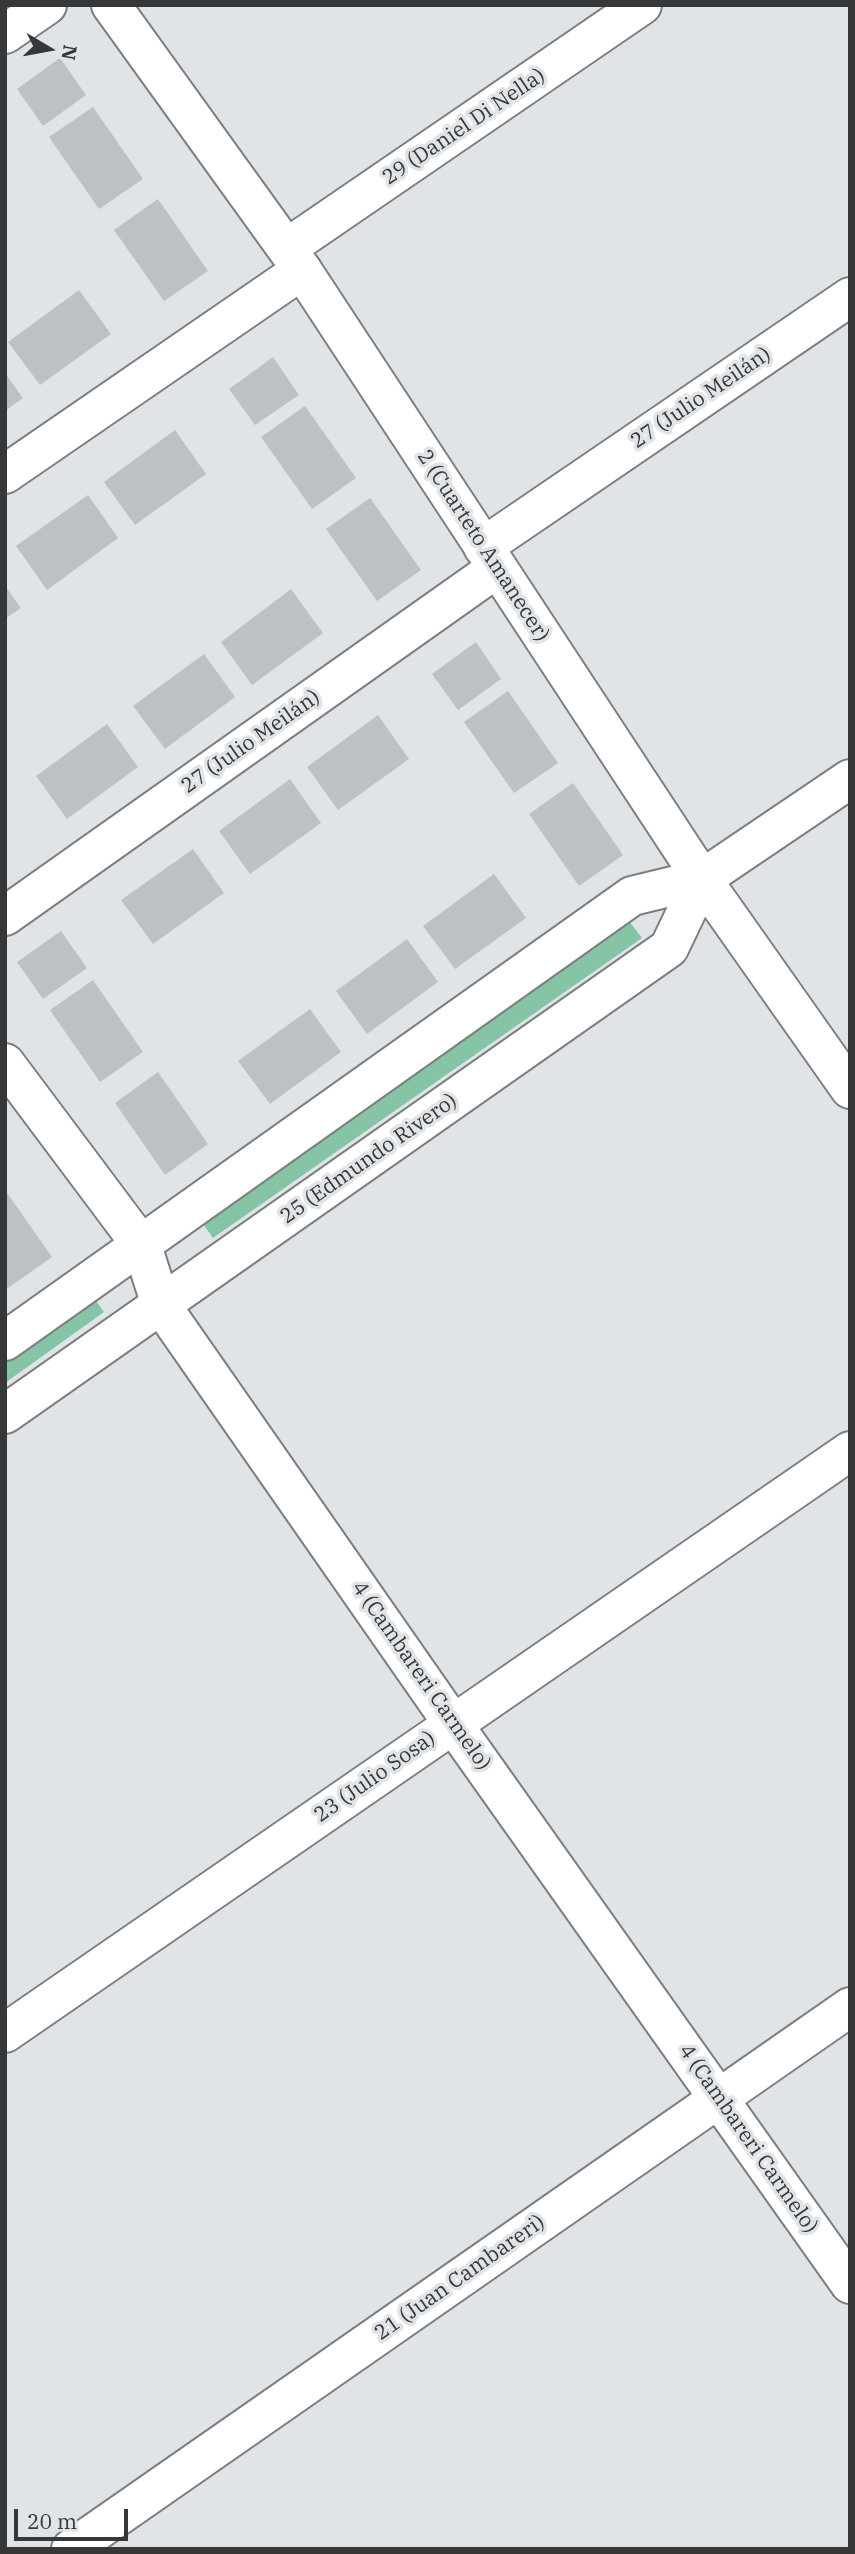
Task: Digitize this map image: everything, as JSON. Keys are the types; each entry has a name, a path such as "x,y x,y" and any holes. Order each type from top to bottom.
{"street":[{"path":"5,34 47,5"},
{"name":"2 (Cuarteto Amanecer)","path":"111,5 295,259 702,878 850,1089"},
{"name":"29 (Daniel Di Nella)","path":"5,474 642,5"},
{"name":"27 (Julio Meilán)","path":"5,916 490,558 850,297"},
{"path":"5,1341 632,896 702,878 850,779"},
{"name":"25 (Edmundo Rivero)","path":"5,1414 669,948 702,878"},
{"name":"4 (Cambareri Carmelo)","path":"5,1063 142,1246 161,1305 453,1724 850,2284"},
{"name":"23 (Julio Sosa)","path":"5,2033 850,1451"},
{"name":"21 (Juan Cambareri)","path":"71,2549 850,2007"}],"green space":[{"path":"629,921 642,938 213,1238 201,1221"},
{"path":"92,1295 104,1312 5,1383 5,1357"}],"building":[{"path":"60,58 86,95 43,126 17,89"},
{"path":"93,107 143,179 99,209 49,137"},
{"path":"158,199 208,271 164,301 114,230"},
{"path":"79,290 111,334 40,385 8,342"},
{"path":"273,357 299,395 255,425 229,389"},
{"path":"5,373 23,398 5,411"},
{"path":"305,406 356,478 312,509 261,437"},
{"path":"175,430 206,474 135,525 104,482"},
{"path":"88,495 118,538 47,590 16,546"},
{"path":"370,498 421,570 377,601 326,529"},
{"path":"5,586 21,608 5,619"},
{"path":"291,589 323,633 252,685 221,642"},
{"path":"476,642 501,679 458,710 432,674"},
{"path":"204,654 235,697 165,749 133,706"},
{"path":"508,691 558,763 514,793 464,722"},
{"path":"378,715 409,759 338,810 307,767"},
{"path":"107,724 138,767 67,819 36,776"},
{"path":"290,779 321,823 250,874 219,831"},
{"path":"573,783 623,855 579,886 529,814"},
{"path":"193,849 224,893 153,944 121,900"},
{"path":"494,874 526,918 455,969 423,926"},
{"path":"61,931 87,968 43,999 17,962"},
{"path":"407,939 438,982 367,1034 336,991"},
{"path":"93,980 143,1052 100,1082 50,1010"},
{"path":"310,1009 341,1052 270,1104 238,1061"},
{"path":"158,1072 208,1144 165,1175 115,1103"},
{"path":"5,1190 52,1257 8,1288 5,1284"}]}
